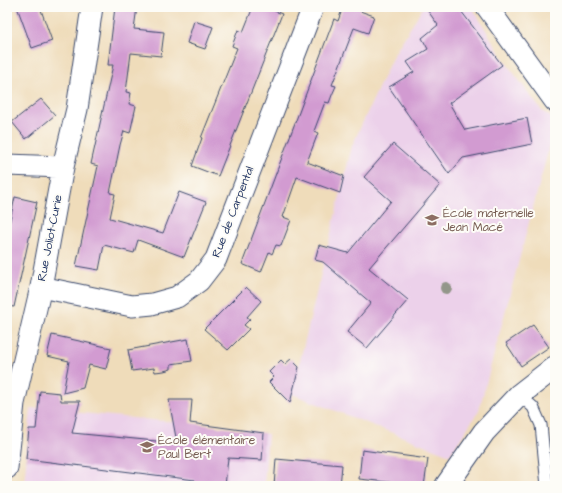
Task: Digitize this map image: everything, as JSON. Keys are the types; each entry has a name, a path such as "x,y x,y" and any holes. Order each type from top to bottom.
{"street":[{"name":"Rue Joliot-Curie","path":"7,468 14,403 41,287 63,167 77,109 92,7"},
{"name":"Rue de Carpental","path":"41,287 132,306 152,304 177,297 198,281 216,259 313,7"},
{"path":"487,7 555,101"},
{"path":"498,7 555,80"},
{"path":"7,165 63,167"},
{"path":"446,486 484,432 519,395 555,367"}],"lane":[{"path":"519,395 533,408 541,425 547,486"}],"shaded area":[{"name":"École maternelle Jean Macé","path":"423,7 472,7 504,60 542,111 555,120 555,125 479,410 450,455 292,394 352,146 392,58"},
{"name":"École élémentaire Paul Bert","path":"31,408 204,425 268,434 264,486 24,486"}],"building":[{"path":"17,7 40,7 52,41 32,48"},
{"path":"115,7 137,7 134,29 164,32 161,56 131,53 126,92 131,93 129,104 136,106 130,133 124,131 120,145 110,193 115,194 110,218 163,233 179,192 206,202 184,257 138,240 134,253 104,245 99,270 76,266 98,166 91,164 113,65 108,65"},
{"path":"253,7 265,7 282,14 218,176 192,166 201,138 237,48 232,46 238,30 243,32"},
{"path":"343,7 361,7 360,11 374,16 368,33 354,28 332,85 336,86 329,103 325,102 314,131 318,133 307,162 344,176 340,193 297,177 283,217 291,220 281,246 276,245 272,254 269,252 261,272 242,264 334,19 338,21"},
{"path":"425,7 458,7 502,65 449,103 465,130 527,118 532,144 463,158 449,174 389,87 414,72 407,62 428,49 422,38 438,25"},
{"path":"194,21 213,27 205,49 187,43"},
{"path":"41,99 55,115 26,139 12,122"},
{"path":"393,144 440,185 369,268 408,300 367,348 347,332 371,303 323,262 315,260 319,245 348,253 391,201 364,177"},
{"path":"15,197 37,202 14,307 7,306 7,234"},
{"path":"246,287 261,301 247,317 250,319 244,325 249,329 228,350 204,329"},
{"path":"533,325 549,347 521,366 506,343"},
{"path":"52,335 111,348 106,369 89,365 83,388 63,393 69,361 47,356"},
{"path":"188,339 192,361 171,364 171,369 164,371 155,372 154,368 132,371 128,350"},
{"path":"291,359 299,367 290,403 269,382 274,377 269,372 281,360 285,364"},
{"name":"École élémentaire Paul Bert","path":"40,391 60,393 61,401 80,401 72,433 177,443 169,400 192,400 190,423 264,433 262,460 228,458 225,486 194,486 195,480 26,459 29,429 36,429"},
{"path":"362,450 428,459 424,486 359,479"},
{"path":"276,459 342,465 340,486 274,486"}],"place":[{"name":"École maternelle Jean Macé","path":"432,220"},
{"name":"École élémentaire Paul Bert","path":"147,447"}]}
